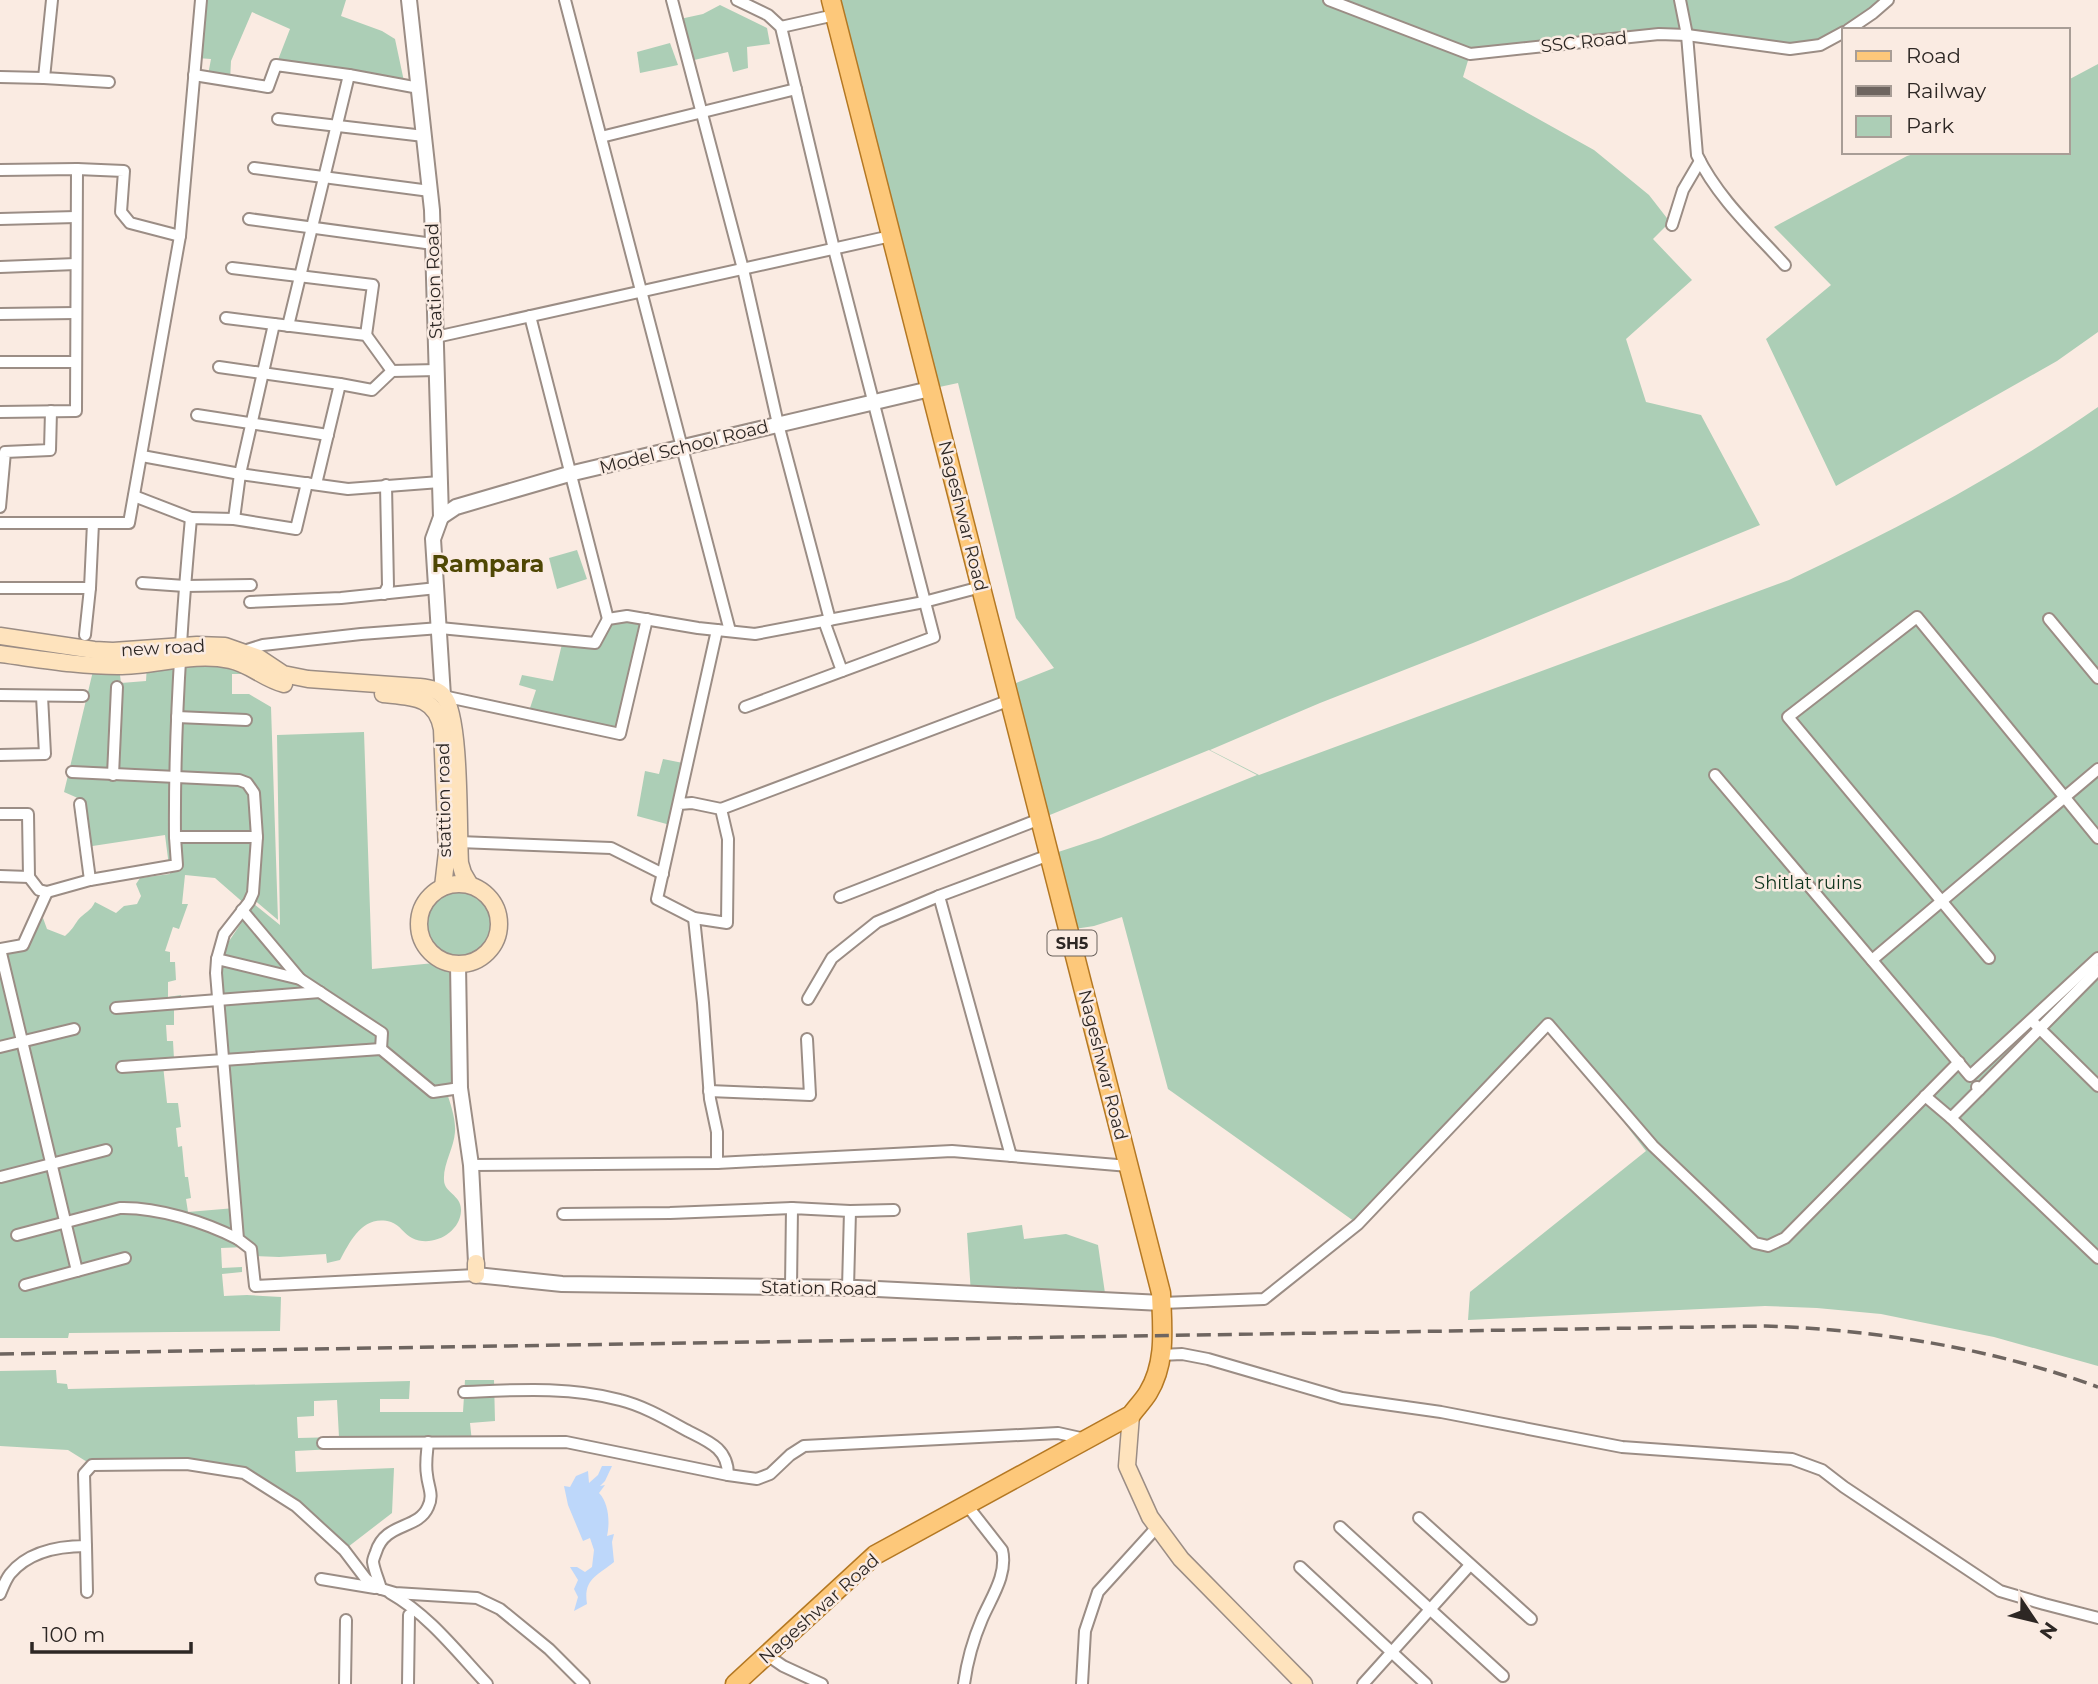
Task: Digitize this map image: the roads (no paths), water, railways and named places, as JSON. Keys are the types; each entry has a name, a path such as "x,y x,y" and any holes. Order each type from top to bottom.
{"main road":[{"name":"Nageshwar Road","path":"735,1684 875,1555 1131,1415 1149,1391 1164,1342 1161,1293 833,8"},
{"name":"new road","path":"0,636 94,650 180,653"},
{"name":"new road","path":"0,654 120,666 225,646 276,682 304,688 415,698 430,704 439,714"},
{"name":"new road","path":"242,657 259,658 284,674 308,679 419,687 434,690 443,696"},
{"path":"443,696 449,706 455,741 459,842 463,873 470,884 491,899 498,910 500,923 498,936 483,957 458,964 445,962 433,955 425,944 420,932 419,918 432,894 443,887 470,884"},
{"name":"stattion road","path":"439,714 442,729 447,852 443,887"},
{"path":"1131,1415 1127,1466 1150,1517 1181,1559 1304,1684"}],"street":[{"path":"44,78 51,0"},
{"path":"0,523 129,523 180,236 201,0"},
{"name":"Station Road","path":"409,0 430,191 433,244 441,517 433,539 437,588"},
{"path":"565,0 730,631"},
{"path":"672,0 743,269 778,424 842,671"},
{"path":"737,0 768,15 781,27 834,248 934,637 745,707"},
{"name":"SSC Road","path":"1328,0 1470,54 1659,34 1790,49 1820,46 1842,33"},
{"path":"1680,0 1687,36 1697,155 1706,173 1785,265"},
{"name":"SSC Road","path":"1850,28 1888,0"},
{"path":"781,27 833,8"},
{"path":"194,75 268,87 276,65 419,88"},
{"path":"288,326 349,75"},
{"path":"0,77 109,82"},
{"path":"601,137 796,89"},
{"path":"278,119 424,136"},
{"path":"1672,225 1683,190 1700,161"},
{"path":"254,168 430,191"},
{"path":"0,411 76,411 76,169"},
{"path":"0,170 124,171 121,212 130,223 180,236"},
{"path":"0,219 76,217"},
{"path":"249,219 433,244"},
{"path":"436,337 891,236"},
{"path":"0,267 76,264"},
{"path":"232,268 373,285 366,335 392,371"},
{"path":"0,314 76,313"},
{"path":"242,657 262,645 440,628 595,643 608,619 530,316"},
{"path":"226,318 366,335"},
{"path":"234,519 240,474 274,324"},
{"path":"0,362 76,362"},
{"path":"219,367 372,390 392,371 437,370"},
{"path":"134,496 191,519 234,519 296,529 328,435 340,384"},
{"name":"Model School Road","path":"441,517 456,507 569,474 930,389"},
{"path":"0,507 5,452 50,450 51,411"},
{"path":"197,415 328,435"},
{"path":"142,456 240,474 348,489 440,482"},
{"path":"384,594 388,586 386,485"},
{"path":"0,814 28,814 29,877 39,890 47,892 90,880 177,865 174,778 180,653 191,519"},
{"path":"85,635 93,523"},
{"path":"142,583 251,586"},
{"path":"608,619 628,616 755,634 924,602 981,587"},
{"path":"0,588 90,588"},
{"path":"250,602 341,598 437,588 443,696 439,714"},
{"path":"1989,958 1788,717 1917,617 2098,838"},
{"path":"443,696 620,734 647,619"},
{"path":"2049,619 2098,678"},
{"path":"717,630 657,899 694,918 727,923 728,839 721,809"},
{"path":"113,775 117,687"},
{"path":"0,695 83,696"},
{"path":"0,755 45,754 42,695"},
{"path":"415,698 433,704 440,703 443,696"},
{"path":"679,804 692,803 721,809 1010,700"},
{"path":"177,717 246,720"},
{"path":"1872,960 2098,769"},
{"path":"72,772 239,780 247,783 254,793 257,837 253,893 224,934 217,959 237,1239"},
{"path":"1715,775 1959,1062 1979,1090"},
{"path":"80,804 90,880"},
{"path":"840,897 1040,819"},
{"path":"175,837 257,837"},
{"path":"459,842 611,848 663,874"},
{"path":"808,999 832,958 877,922 1049,855"},
{"path":"0,876 29,877"},
{"path":"47,892 23,945 0,949 77,1271"},
{"path":"939,896 1011,1156"},
{"path":"242,910 300,978 382,1033 381,1049"},
{"path":"694,918 709,1091 717,1132 717,1163"},
{"path":"217,959 300,978"},
{"path":"17,1235 120,1208 134,1208 192,1221 237,1239 251,1249 255,1286 476,1269 471,1165 460,1088 458,964"},
{"path":"1970,1076 2097,964"},
{"path":"1951,1118 2039,1029 2097,964"},
{"path":"116,1008 320,992"},
{"path":"2031,1020 2098,1086"},
{"path":"1161,1303 1264,1299 1359,1223 1548,1024 1653,1146 1755,1243 1768,1246 1784,1238 1959,1062"},
{"path":"0,1047 74,1029"},
{"path":"709,1091 810,1095 807,1039"},
{"path":"122,1067 381,1049 433,1092 460,1088"},
{"path":"1925,1096 2098,1258"},
{"path":"1,1177 107,1150"},
{"path":"471,1165 717,1163 952,1152 1129,1166"},
{"path":"791,1287 792,1208"},
{"path":"563,1214 792,1208 894,1210"},
{"path":"848,1288 850,1211"},
{"path":"25,1285 125,1258"},
{"name":"Station Road","path":"476,1269 562,1284 848,1288 1161,1303"},
{"path":"1161,1355 1182,1354 1208,1359 1342,1398 1441,1412 1622,1447 1792,1459 1822,1470 2000,1591 2098,1618"},
{"path":"464,1392 552,1390 619,1399 710,1442 728,1462 728,1475"},
{"path":"323,1443 566,1442 757,1479 770,1474 804,1446 1058,1433 1085,1439"},
{"path":"381,1589 373,1562 379,1544 390,1531 419,1519 427,1510 431,1499 427,1478 428,1442"},
{"path":"87,1592 84,1474 92,1465 187,1464 244,1473 296,1506 344,1550 366,1579 401,1600 429,1622 487,1684"},
{"path":"964,1684 970,1654 998,1584 1004,1559 1002,1550 966,1504"},
{"path":"1419,1518 1531,1619"},
{"path":"1080,1682 1085,1631 1098,1592 1157,1527"},
{"path":"1340,1527 1503,1676"},
{"path":"0,1594 10,1574 24,1562 52,1548 86,1546"},
{"path":"1363,1684 1470,1565"},
{"path":"1300,1567 1426,1684"},
{"path":"321,1579 394,1592 477,1598 500,1609 548,1649 583,1684"},
{"path":"408,1684 410,1615"},
{"path":"345,1684 346,1620"},
{"path":"767,1656 822,1684"}],"water":[{"path":"602,1466 612,1466 600,1486 605,1485 599,1493 608,1513 607,1536 614,1534 614,1562 589,1583 587,1604 574,1611 578,1597 574,1589 578,1580 570,1567 577,1567 585,1572 592,1567 594,1550 590,1538 583,1541 568,1505 564,1486 570,1487 576,1476 588,1471 589,1483 598,1475"}],"railway":[{"path":"0,1354 1765,1326 1850,1332 1934,1343 2017,1362 2098,1387"}],"district":[{"name":"Rampara","path":"488,563"}],"park label":[{"name":"Shitlat ruins","path":"1808,883"}]}
